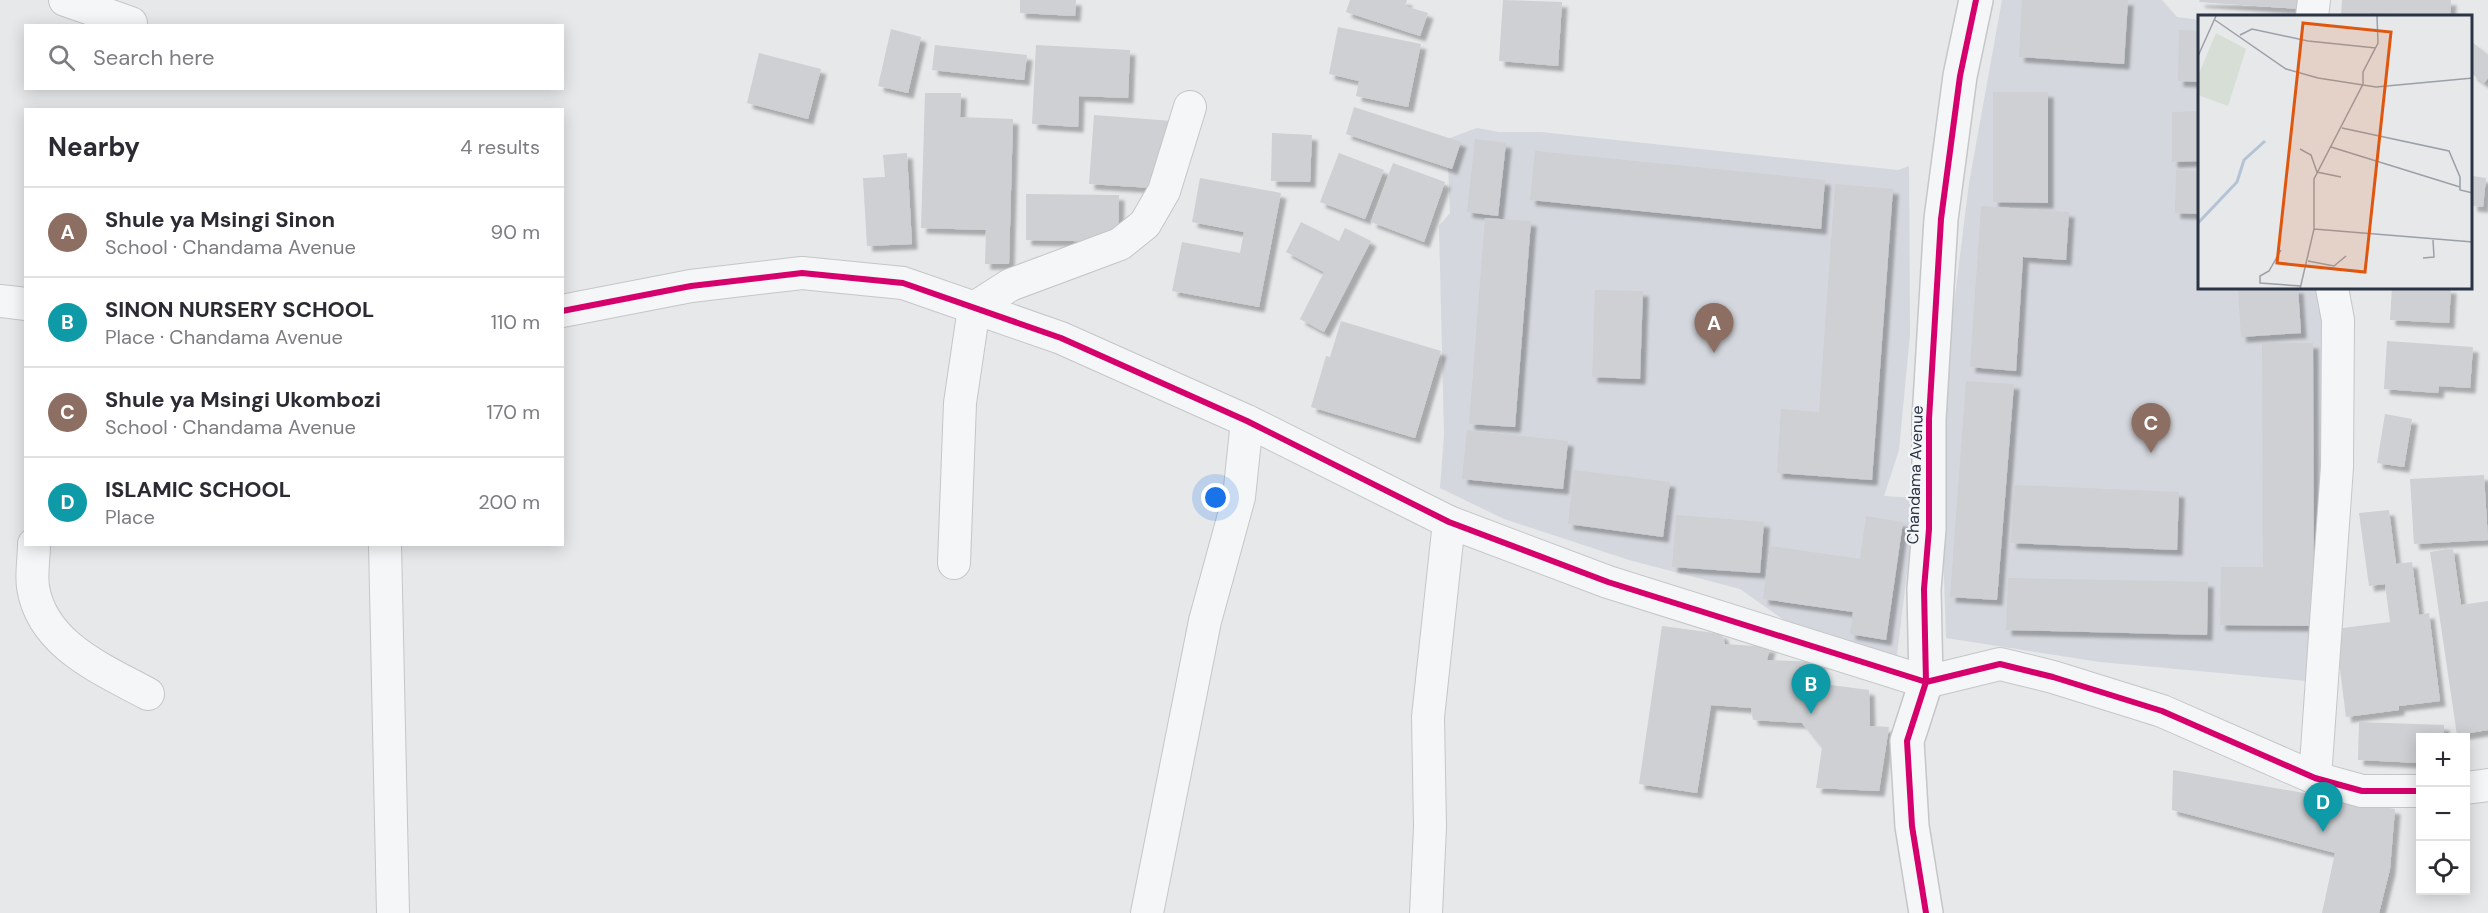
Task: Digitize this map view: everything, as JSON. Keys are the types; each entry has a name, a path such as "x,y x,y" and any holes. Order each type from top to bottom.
{"street":[{"path":"65,0 131,23"},
{"name":"Chandama Avenue","path":"1926,913 1912,826 1907,741 1926,682 1924,589 1929,529 1929,419 1941,219 1960,76 1976,0"},
{"path":"2312,15 2314,0"},
{"path":"954,563 960,403 974,308 1010,285 1120,244 1144,224 1164,191 1190,107"},
{"path":"564,311 691,286 802,273 903,283 1061,338 1247,421 1449,522 1608,582 1926,682 2000,664 2053,677 2162,711 2315,778 2362,791 2416,791"},
{"path":"2315,778 2337,467 2338,320 2332,290"},
{"path":"0,301 24,304"},
{"path":"1147,913 1205,621 1239,497 1247,421"},
{"path":"1426,913 1430,827 1428,717 1449,522"},
{"path":"34,546 33,587 44,617 61,642 95,665 148,694"},
{"path":"385,546 393,913"},
{"path":"2470,787 2488,785"}],"shaded area":[{"path":"2002,0 2162,0 2177,17 2198,20 2198,290 2316,290 2330,352 2306,681 2100,662 1946,638 1941,488 1949,344 1969,183"},
{"path":"1477,128 1499,132 1541,132 1898,170 1909,166 1910,334 1899,450 1884,496 1916,498 1896,663 1804,634 1740,589 1629,560 1504,519 1440,488 1444,435 1439,226 1450,213 1447,139"}],"building":[{"path":"1020,0 1076,0 1075,16 1020,13"},
{"path":"1350,0 1407,0 1405,6 1428,13 1420,36 1346,12"},
{"path":"1503,0 1562,2 1558,66 1499,61"},
{"path":"2022,0 2128,0 2124,64 2019,57"},
{"path":"2200,0 2302,0 2301,9 2199,2"},
{"path":"2342,0 2451,0 2450,15 2371,13 2370,15 2341,15"},
{"path":"1338,27 1421,44 1408,107 1356,96 1359,81 1329,74"},
{"path":"891,29 921,37 908,93 878,86"},
{"path":"2179,30 2198,31 2198,82 2178,81"},
{"path":"2473,43 2488,55 2488,78 2484,83 2473,75"},
{"path":"935,45 1027,55 1024,80 932,70"},
{"path":"1036,45 1130,50 1128,98 1079,96 1078,127 1032,124"},
{"path":"759,53 821,69 808,119 747,103"},
{"path":"1993,92 2048,92 2048,203 1993,202"},
{"path":"925,93 961,93 960,117 1013,119 1009,264 985,264 986,230 921,228"},
{"path":"1354,107 1461,142 1452,169 1346,134"},
{"path":"2198,111 2198,161 2172,162 2172,112"},
{"path":"1094,115 1172,121 1167,189 1089,184"},
{"path":"1272,133 1312,135 1310,182 1271,181"},
{"path":"1475,139 1506,143 1498,216 1467,212"},
{"path":"1535,151 1825,180 1821,229 1530,200"},
{"path":"907,153 912,244 867,246 863,178 885,177 883,155"},
{"path":"1339,153 1384,170 1365,219 1320,202"},
{"path":"1393,163 1445,182 1424,242 1371,222"},
{"path":"2176,170 2198,171 2198,214 2175,213"},
{"path":"2473,176 2486,178 2483,207 2473,206"},
{"path":"1200,178 1281,193 1259,307 1172,291 1182,242 1240,253 1244,232 1192,222"},
{"path":"1835,184 1893,189 1872,480 1777,473 1781,409 1819,412"},
{"path":"1026,194 1119,195 1118,242 1026,240"},
{"path":"1981,206 2069,212 2066,260 2023,257 2016,371 1970,367"},
{"path":"1485,218 1531,221 1515,427 1469,424"},
{"path":"1301,222 1339,241 1345,228 1371,241 1324,332 1300,319 1324,272 1286,252"},
{"path":"1595,290 1643,291 1640,379 1592,377"},
{"path":"2238,290 2298,290 2301,333 2241,337"},
{"path":"2392,290 2451,290 2449,323 2390,320"},
{"path":"1341,321 1441,351 1415,438 1311,407 1326,356 1330,357"},
{"path":"2387,341 2473,347 2470,388 2439,386 2438,393 2384,389"},
{"path":"2262,343 2313,343 2314,626 2220,625 2221,567 2263,567"},
{"path":"1966,381 2014,384 1997,600 1950,597"},
{"path":"2385,414 2412,419 2404,467 2377,463"},
{"path":"1467,430 1568,441 1563,489 1462,479"},
{"path":"1574,470 1670,482 1663,537 1568,524"},
{"path":"2484,475 2488,540 2414,544 2410,479"},
{"path":"2014,485 2179,492 2177,550 2011,543"},
{"path":"2389,510 2396,564 2412,562 2419,615 2429,613 2440,701 2399,706 2399,710 2346,717 2335,629 2390,622 2385,584 2369,586 2359,513"},
{"path":"1676,515 1764,522 1760,573 1672,567"},
{"path":"1866,516 1903,522 1886,640 1850,634 1853,612 1763,599 1770,546 1860,559"},
{"path":"2453,548 2461,605 2488,601 2488,730 2457,733 2430,552"},
{"path":"2008,578 2208,582 2207,635 2006,630"},
{"path":"1662,626 1722,634 1725,644 1770,647 1767,660 1820,662 1823,684 1869,690 1870,726 1889,727 1879,791 1816,788 1822,748 1802,723 1753,720 1751,708 1711,705 1697,793 1639,784"},
{"path":"2359,722 2444,725 2444,733 2416,733 2416,763 2358,760"},
{"path":"2173,770 2395,809 2390,869 2379,913 2322,913 2335,853 2172,810"}],"cycle path":[{"path":"1926,913 1912,826 1907,741 1926,682 1924,589 1929,529 1929,419 1941,219 1960,76 1976,0"},
{"path":"564,311 691,286 802,273 903,283 1061,338 1247,421 1449,522 1608,582 1926,682 2000,664 2053,677 2162,711 2315,778 2362,791 2416,791"}],"place":[{"name":"Shule ya Msingi Sinon","path":"1714,353"},
{"name":"Shule ya Msingi Ukombozi","path":"2151,453"},
{"name":"SINON NURSERY SCHOOL","path":"1811,714"},
{"name":"ISLAMIC SCHOOL","path":"2323,832"}]}
